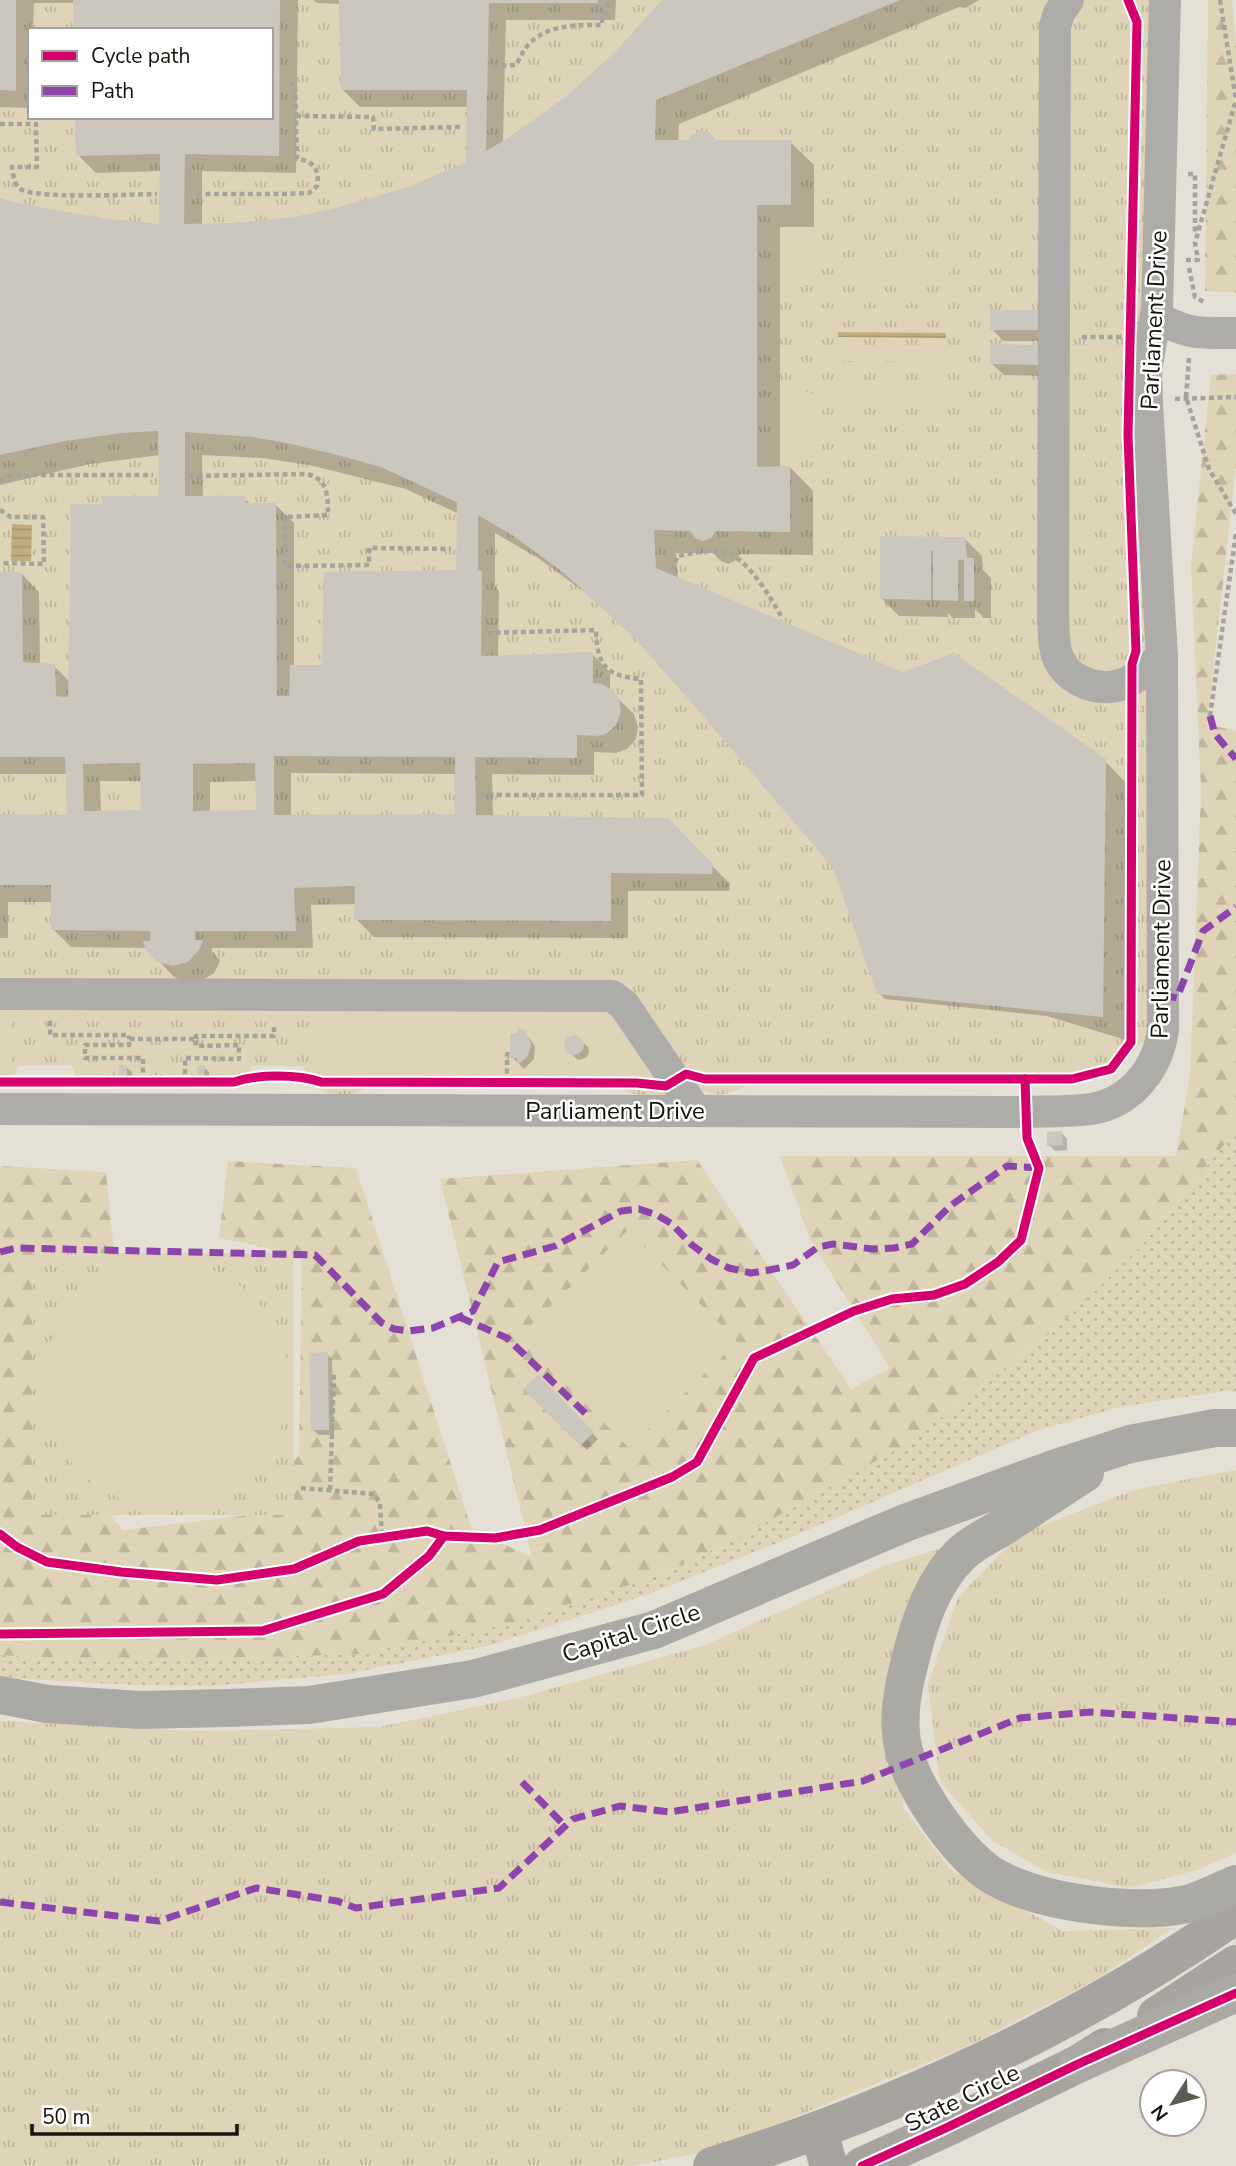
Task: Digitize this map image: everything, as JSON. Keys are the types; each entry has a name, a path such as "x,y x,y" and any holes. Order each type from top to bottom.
{"highway":[{"name":"Capital Circle","path":"0,1695 47,1704 139,1710 226,1709 309,1705 473,1679 654,1630 905,1523 1130,1444 1214,1428 1236,1428"},
{"path":"1130,1444 961,1553 934,1590 917,1632 900,1711 904,1751 934,1813 957,1844 988,1872 1021,1889 1103,1908 1143,1910 1184,1905 1236,1884"},
{"path":"1078,2064 1236,1993"}],"main road":[{"name":"State Circle","path":"712,2166 802,2146 993,2057 1061,2023 1173,1957 1236,1915"},
{"name":"State Circle","path":"862,2166 1078,2064 1236,1964"},
{"path":"802,2146 829,2166"}],"street":[{"path":"1068,0 1059,13 1055,26 1053,616 1056,653 1064,669 1072,676 1099,687 1125,684 1162,657"},
{"name":"Parliament Drive","path":"0,1110 1026,1112 1092,1109 1110,1103 1137,1086 1153,1064 1162,1042 1163,1030 1162,657 1146,370 1156,317 1160,3"},
{"path":"1156,317 1180,330 1236,333"},
{"path":"0,994 612,996 624,1005 696,1111"},
{"path":"910,2166 948,2127"}],"path":[{"path":"493,66 516,65 528,44 545,33 568,25 602,24 602,13 612,0"},
{"path":"1198,260 1195,243 1236,100 1220,0"},
{"path":"197,194 298,193 309,192 317,186 318,177 314,165 297,159 295,84 288,84"},
{"path":"296,116 373,117 374,129 460,127"},
{"path":"36,119 37,167 12,167 19,188 31,193 55,195 157,194"},
{"path":"0,124 36,124"},
{"path":"1188,260 1195,297 1206,302"},
{"path":"1053,337 1130,337"},
{"path":"1189,359 1201,359"},
{"path":"1147,403 1186,397 1236,397"},
{"path":"1186,397 1209,469 1236,514"},
{"path":"189,476 307,474 315,476 323,483 327,491 328,515 285,517 285,565 369,565 369,548 451,549"},
{"path":"0,481 11,475 153,475"},
{"path":"0,510 11,517 43,517 44,564 0,563"},
{"path":"1210,716 1236,533"},
{"path":"671,570 678,556 708,551 729,554 765,588 781,616"},
{"path":"480,795 642,795 641,679 615,675 607,669 600,658 596,631 485,633"},
{"path":"50,1007 50,1035 129,1035 129,1045 85,1045 85,1058 143,1058 143,1082"},
{"path":"197,1082 180,1082 185,1058 239,1059 239,1045 196,1046 195,1036 274,1036 274,1017"},
{"path":"129,1039 196,1039"},
{"path":"507,1083 507,1055 511,1055"},
{"path":"130,1082 153,1082"},
{"path":"494,1083 520,1083"},
{"path":"330,1490 334,1373"},
{"path":"301,1488 373,1493 380,1504 382,1538"},
{"path":"370,1540 393,1536"}],"green space":[{"path":"0,0 1152,0 1163,1030 1074,1086 748,1086 718,1095 697,1087 670,1095 650,1097 611,1087 372,1086 351,1095 335,1096 314,1085 303,1066 251,1066 245,1080 231,1086 88,1086 78,1081 71,1065 19,1066 11,1082 0,1089"},
{"path":"1208,0 1232,0 1236,41 1236,293 1205,291"},
{"path":"757,205 791,205 816,214 817,269 814,275 807,278 773,278 773,215 757,215"},
{"path":"842,262 939,262 948,266 950,272 946,281 940,283 842,282 835,278 834,273 836,266"},
{"path":"824,308 959,309 964,312 966,320 818,319 818,313"},
{"path":"818,350 967,351 963,360 956,362 827,361 822,359"},
{"path":"1236,374 1236,466 1207,724 1236,731 1236,1130 1142,1245 1061,1324 904,1445 749,1532 660,1575 504,1625 359,1654 107,1662 0,1655 0,1166 106,1172 115,1262 54,1450 123,1530 249,1515 299,1455 302,1255 219,1238 228,1161 356,1168 472,1530 532,1557 440,1179 697,1160 851,1389 890,1368 810,1239 780,1156 1176,1156 1190,1076 1201,791 1191,565 1211,375"},
{"path":"843,387 942,387 951,397 946,405 940,407 843,407 835,402 834,397 836,391"},
{"path":"798,391 814,396 817,401 816,457 790,466 757,467 757,456 773,456 773,392"},
{"path":"0,1007 12,1007 12,1066 2,1066 1,1078"},
{"path":"312,1007 608,1008 643,1061 641,1074 635,1079 510,1078 509,1057 517,1058 518,1064 527,1055 530,1045 527,1034 517,1026 517,1033 511,1034 510,1052 504,1052 504,1079 322,1079 322,1066 312,1066","holes":["574,1035 583,1040 584,1047 580,1053 571,1055 565,1051 564,1041 568,1036"]},
{"path":"1236,1130 1236,1392 1226,1391 1119,1407 1039,1430 780,1542 646,1595 492,1645 346,1674 210,1686 133,1685 0,1676 0,1655 107,1662 359,1654 660,1575 749,1532 903,1445 971,1395 1061,1324 1142,1245"},
{"path":"628,1230 737,1342 629,1448 519,1337"},
{"path":"32,1253 293,1253 294,1515 32,1515"},
{"path":"166,1261 190,1263 213,1270 253,1297 280,1337 287,1360 287,1408 280,1431 253,1471 213,1498 190,1505 166,1507 142,1505 119,1498 79,1471 52,1431 45,1408 43,1384 45,1360 52,1337 79,1297 119,1270 142,1263"},
{"path":"1236,1470 1236,1853 1200,1869 1131,1888 1047,1872 993,1841 940,1782 928,1684 958,1597 1020,1534 1133,1490"},
{"path":"942,1548 906,1605 885,1695 904,1809 951,1870 1063,1931 1173,1928 1097,1979 968,2046 714,2150 633,2166 0,2166 0,1721 198,1731 379,1727 522,1697 705,1645 886,1565"}],"shaded area":[{"path":"838,332 946,333 946,338 838,337"},
{"path":"12,524 32,525 31,561 11,561"}],"building":[{"path":"0,0 16,0 16,91 0,90"},
{"path":"73,0 280,0 279,156 185,154 184,224 234,223 294,217 336,208 411,186 466,162 467,90 341,90 339,0 598,0 598,3 489,3 486,151 569,94 616,51 662,0 900,0 656,100 655,140 688,140 700,130 709,132 716,140 791,140 791,205 757,205 757,467 790,466 790,532 716,531 711,538 703,541 695,538 690,531 654,530 656,568 903,672 954,653 1106,759 1103,1017 877,994 833,868 636,640 564,573 512,535 478,515 478,570 482,571 481,656 593,652 593,683 602,684 614,691 619,699 621,712 616,725 606,734 577,735 577,758 475,757 476,815 668,818 713,864 712,874 611,873 611,921 354,920 355,886 294,888 296,931 195,931 195,940 203,940 199,950 188,962 173,966 158,962 146,951 143,941 150,941 150,931 51,930 51,885 0,885 0,814 67,815 65,757 0,757 0,572 22,572 23,662 55,664 56,696 68,697 71,504 102,504 101,496 159,496 158,431 65,441 0,455 0,198 101,218 159,224 160,154 76,156 75,119 273,119 273,28 74,28","holes":["185,432 253,437 330,453 381,467 452,500 457,503 456,570 324,572 322,665 290,665 289,696 277,696 276,503 246,503 245,496 185,496","274,756 455,757 455,814 274,815","140,763 141,810 84,811 83,764","255,763 256,810 193,811 193,764"]},
{"path":"990,310 1038,310 1038,330 990,330"},
{"path":"990,344 1038,345 1038,365 990,364"},
{"path":"880,536 965,537 967,558 974,558 974,601 964,601 964,560 958,560 958,601 933,600 933,551 931,600 880,599"},
{"path":"517,1026 526,1032 531,1044 528,1056 517,1065 517,1058 510,1058 510,1034 517,1033"},
{"path":"570,1035 578,1035 584,1045 578,1055 570,1055 564,1049 564,1041"},
{"path":"119,1065 127,1065 127,1078 119,1078"},
{"path":"197,1065 205,1065 204,1078 197,1078"},
{"path":"1062,1131 1063,1145 1047,1146 1047,1132"},
{"path":"328,1352 329,1430 311,1430 309,1353"},
{"path":"538,1375 594,1432 580,1446 523,1389"}],"marked path":[{"path":"1210,716 1215,734 1236,759"},
{"path":"1163,995 1177,998 1203,931 1236,907"},
{"path":"0,1252 16,1248 315,1255 382,1323 394,1329 409,1331 433,1328 473,1311 498,1262 555,1246 621,1211 639,1209 657,1215 672,1224 692,1245 711,1259 729,1268 751,1273 793,1265 818,1247 833,1244 873,1249 912,1244 950,1206 1007,1166 1039,1168"},
{"path":"459,1317 507,1338 586,1414"},
{"path":"0,1902 159,1921 256,1888 337,1901 356,1908 499,1888 573,1819 620,1806 670,1812 863,1781 1020,1718 1090,1712 1236,1722"},
{"path":"522,1782 565,1826"}],"cycle path":[{"path":"0,1082 234,1082 278,1076 321,1082 637,1083 666,1086 686,1074 705,1079 1072,1079 1111,1069 1131,1042 1132,664 1136,651 1128,435 1137,22 1128,0"},
{"path":"0,1534 17,1547 47,1562 121,1572 217,1580 294,1569 359,1541 427,1531 444,1536 495,1538 540,1530 672,1477 697,1462 754,1358 854,1311 892,1299 934,1295 965,1284 998,1262 1021,1240 1039,1168 1027,1138 1025,1079"},
{"path":"0,1634 262,1631 383,1594 429,1556 444,1536"},
{"path":"862,2166 1236,1993"}]}
